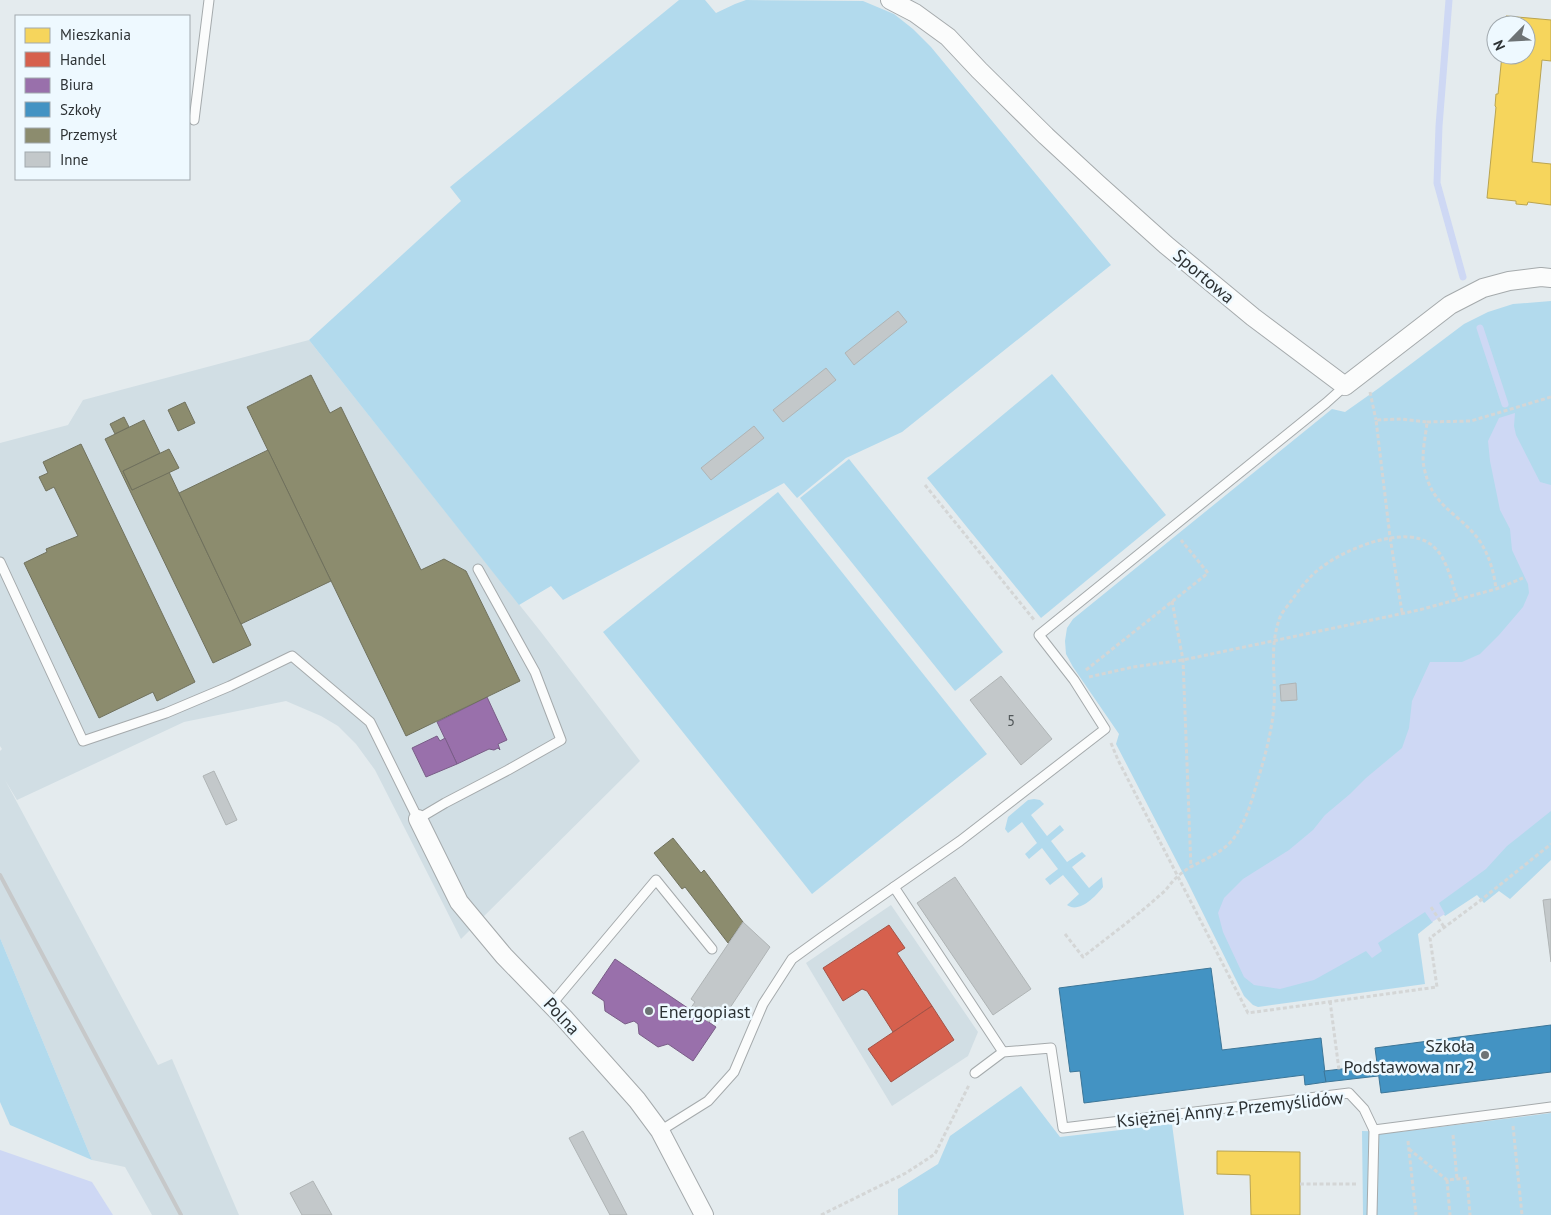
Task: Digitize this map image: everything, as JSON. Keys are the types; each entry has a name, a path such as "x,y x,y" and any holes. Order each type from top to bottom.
{"street":[{"name":"Sportowa","path":"890,0 915,14 948,37 1098,184 1166,245 1253,317 1345,386"},
{"path":"1345,386 1450,305 1483,288 1509,281 1541,277 1551,278"},
{"name":"Polna","path":"418,819 459,902 504,956 637,1100 660,1131 704,1215"}],"lane":[{"path":"194,120 209,0"},
{"path":"660,1131 708,1101 734,1072 762,1004 792,959 960,841 1105,729 1074,680 1039,635 1345,386"},
{"path":"0,562 83,741 166,713 230,686 292,656 370,722 418,819 561,740 535,672 478,569"},
{"path":"551,1005 656,880 712,949"},
{"path":"894,887 1004,1052 975,1073"},
{"name":"Księżnej Anny z Przemyślidów","path":"1004,1052 1050,1048 1063,1128 1349,1093 1364,1109 1374,1130 1372,1215"},
{"path":"1374,1130 1551,1106"}],"path":[{"path":"1360,374 1369,387 1376,420 1390,537 1402,612"},
{"path":"1376,420 1471,421 1551,397"},
{"path":"1427,422 1423,464 1431,490 1440,502 1476,537 1488,556 1494,573 1496,589"},
{"path":"925,485 1043,631"},
{"path":"1074,680 1208,573 1171,528"},
{"path":"1065,934 1083,957 1161,894 1178,876 1216,855 1227,846 1243,824 1267,749 1274,706 1273,641 1279,617 1318,570 1336,558 1390,537 1420,538 1442,556 1458,600"},
{"path":"1074,680 1133,667 1183,660 1402,612 1419,610 1496,589 1524,578"},
{"path":"1172,601 1183,660 1191,868"},
{"path":"1105,729 1118,760 1248,1013 1437,987 1430,938 1551,844"},
{"path":"1431,907 1444,928"},
{"path":"1330,1001 1339,1070"},
{"path":"821,1215 906,1173 935,1154 975,1073"},
{"path":"1511,1112 1522,1215"},
{"path":"1451,1120 1457,1179"},
{"path":"1406,1126 1416,1215"},
{"path":"1409,1149 1447,1180 1467,1178 1470,1215"},
{"path":"1447,1180 1450,1215"},
{"path":"1300,1184 1372,1184"}],"shaded area":[{"path":"679,0 705,0 716,13 746,0 863,1 894,14 931,47 1111,265 902,432 846,458 797,498 784,483 563,600 551,586 519,605 309,340 461,201 450,187"},
{"path":"1551,301 1551,860 1510,899 1499,891 1484,903 1477,895 1445,916 1437,904 1427,911 1433,922 1418,934 1425,984 1258,1007 1253,1005 1244,996 1116,744 1119,734 1066,654 1067,628 1073,619 1332,409 1345,412 1464,324 1488,312 1513,304"},
{"path":"309,340 541,632 640,761 461,939 375,770 356,744 338,726 321,716 286,701 184,722 17,800 5,780 158,1065 172,1059 239,1215 152,1215 125,1167 92,1160 0,938 0,751 2,749 0,746 0,443 68,425 83,400"},
{"path":"1052,374 1166,515 1041,618 927,478"},
{"path":"1515,413 1514,426 1516,435 1540,482 1551,485 1551,811 1507,846 1486,869 1439,903 1445,914 1432,922 1425,912 1378,943 1382,951 1372,958 1366,951 1314,980 1280,989 1254,985 1244,977 1223,932 1218,913 1224,898 1243,879 1289,850 1313,830 1325,815 1402,748 1409,728 1412,701 1430,662 1462,662 1480,654 1523,607 1529,593 1528,584 1512,550 1510,529 1500,510 1488,441 1499,418"},
{"path":"849,459 1003,652 955,691 800,498"},
{"path":"778,492 987,754 812,894 603,632"},
{"path":"1028,800 1040,800 1044,804 1031,815 1047,836 1060,825 1064,830 1051,841 1067,862 1082,852 1086,856 1072,867 1089,888 1102,877 1103,887 1092,899 1082,906 1072,907 1067,905 1079,894 1063,875 1050,885 1045,879 1058,869 1042,848 1029,859 1025,854 1037,843 1022,822 1008,833 1005,829 1008,817"},
{"path":"891,905 978,1032 968,1056 892,1106 806,963"},
{"path":"0,938 92,1160 10,1125 0,1102"},
{"path":"1021,1086 1060,1137 1172,1124 1184,1215 898,1215 898,1189 938,1164 950,1136"},
{"path":"1551,1113 1551,1215 1363,1215 1362,1131 1399,1132"},
{"path":"0,1150 92,1182 113,1215 0,1215"}],"building: Mieszkania":[{"path":"1536,19 1551,20 1551,61 1542,60 1532,162 1551,164 1551,205 1528,202 1527,205 1516,204 1516,201 1487,198 1496,94 1498,94 1501,65 1536,65"},
{"path":"1217,1151 1300,1152 1300,1215 1251,1215 1250,1175 1217,1174"}],"building: Handel":[{"path":"889,925 905,948 897,953 932,1006 893,1032 867,991 862,989 843,1001 823,968"},
{"path":"932,1006 954,1040 891,1082 868,1049"}],"building: Biura":[{"path":"487,697 507,740 498,744 500,750 498,748 494,750 489,749 457,764 437,722"},
{"path":"437,736 440,741 445,738 457,764 426,777 412,748"},
{"name":"Energopiast","path":"615,959 716,1027 693,1061 668,1044 658,1047 639,1034 638,1024 634,1021 625,1024 605,1011 604,1001 592,993"}],"building: Szkoły":[{"path":"1211,968 1222,1050 1321,1038 1326,1082 1305,1085 1304,1075 1084,1103 1080,1071 1070,1072 1059,988"},
{"path":"1551,1025 1551,1072 1381,1093 1375,1048"},
{"path":"1377,1065 1378,1076 1326,1082 1324,1071"}],"building: Przemysł":[{"path":"311,375 330,413 341,407 421,570 444,559 466,571 520,681 406,736 247,407"},
{"path":"185,402 195,423 178,431 168,410"},
{"path":"124,417 129,427 115,434 110,424"},
{"path":"144,420 160,453 123,471 132,490 169,472 251,645 213,663 105,439"},
{"path":"81,444 195,682 157,701 153,692 99,718 24,563 47,552 46,549 78,536 54,487 46,491 39,477 48,473 43,462"},
{"path":"169,449 179,468 132,490 123,471"},
{"path":"268,450 331,581 241,624 179,493"},
{"path":"673,838 701,873 704,870 743,922 728,943 685,887 682,889 654,853"}],"building: Inne":[{"path":"898,311 907,322 854,365 845,353"},
{"path":"826,368 836,380 783,422 773,410"},
{"path":"754,426 764,438 711,480 701,468"},
{"path":"1001,676 1052,739 1021,765 970,700"},
{"path":"1296,683 1297,700 1281,701 1280,685"},
{"path":"214,771 237,820 226,825 203,776"},
{"path":"955,877 1031,989 993,1015 917,903"},
{"path":"1551,899 1551,962 1543,900"},
{"path":"743,922 770,947 722,1020 714,1014 709,1022 690,1009 695,1002 691,999"},
{"path":"583,1131 627,1215 610,1215 569,1138"},
{"path":"313,1181 332,1215 302,1215 290,1193"}],"waterway":[{"path":"1449,0 1439,126 1437,183 1463,277"},
{"path":"1480,328 1505,404"}],"railway":[{"path":"0,875 181,1215"}],"place":[{"name":"Energopiast","path":"649,1011"},
{"name":"Szkoła Podstawowa nr 2","path":"1485,1055"}]}
